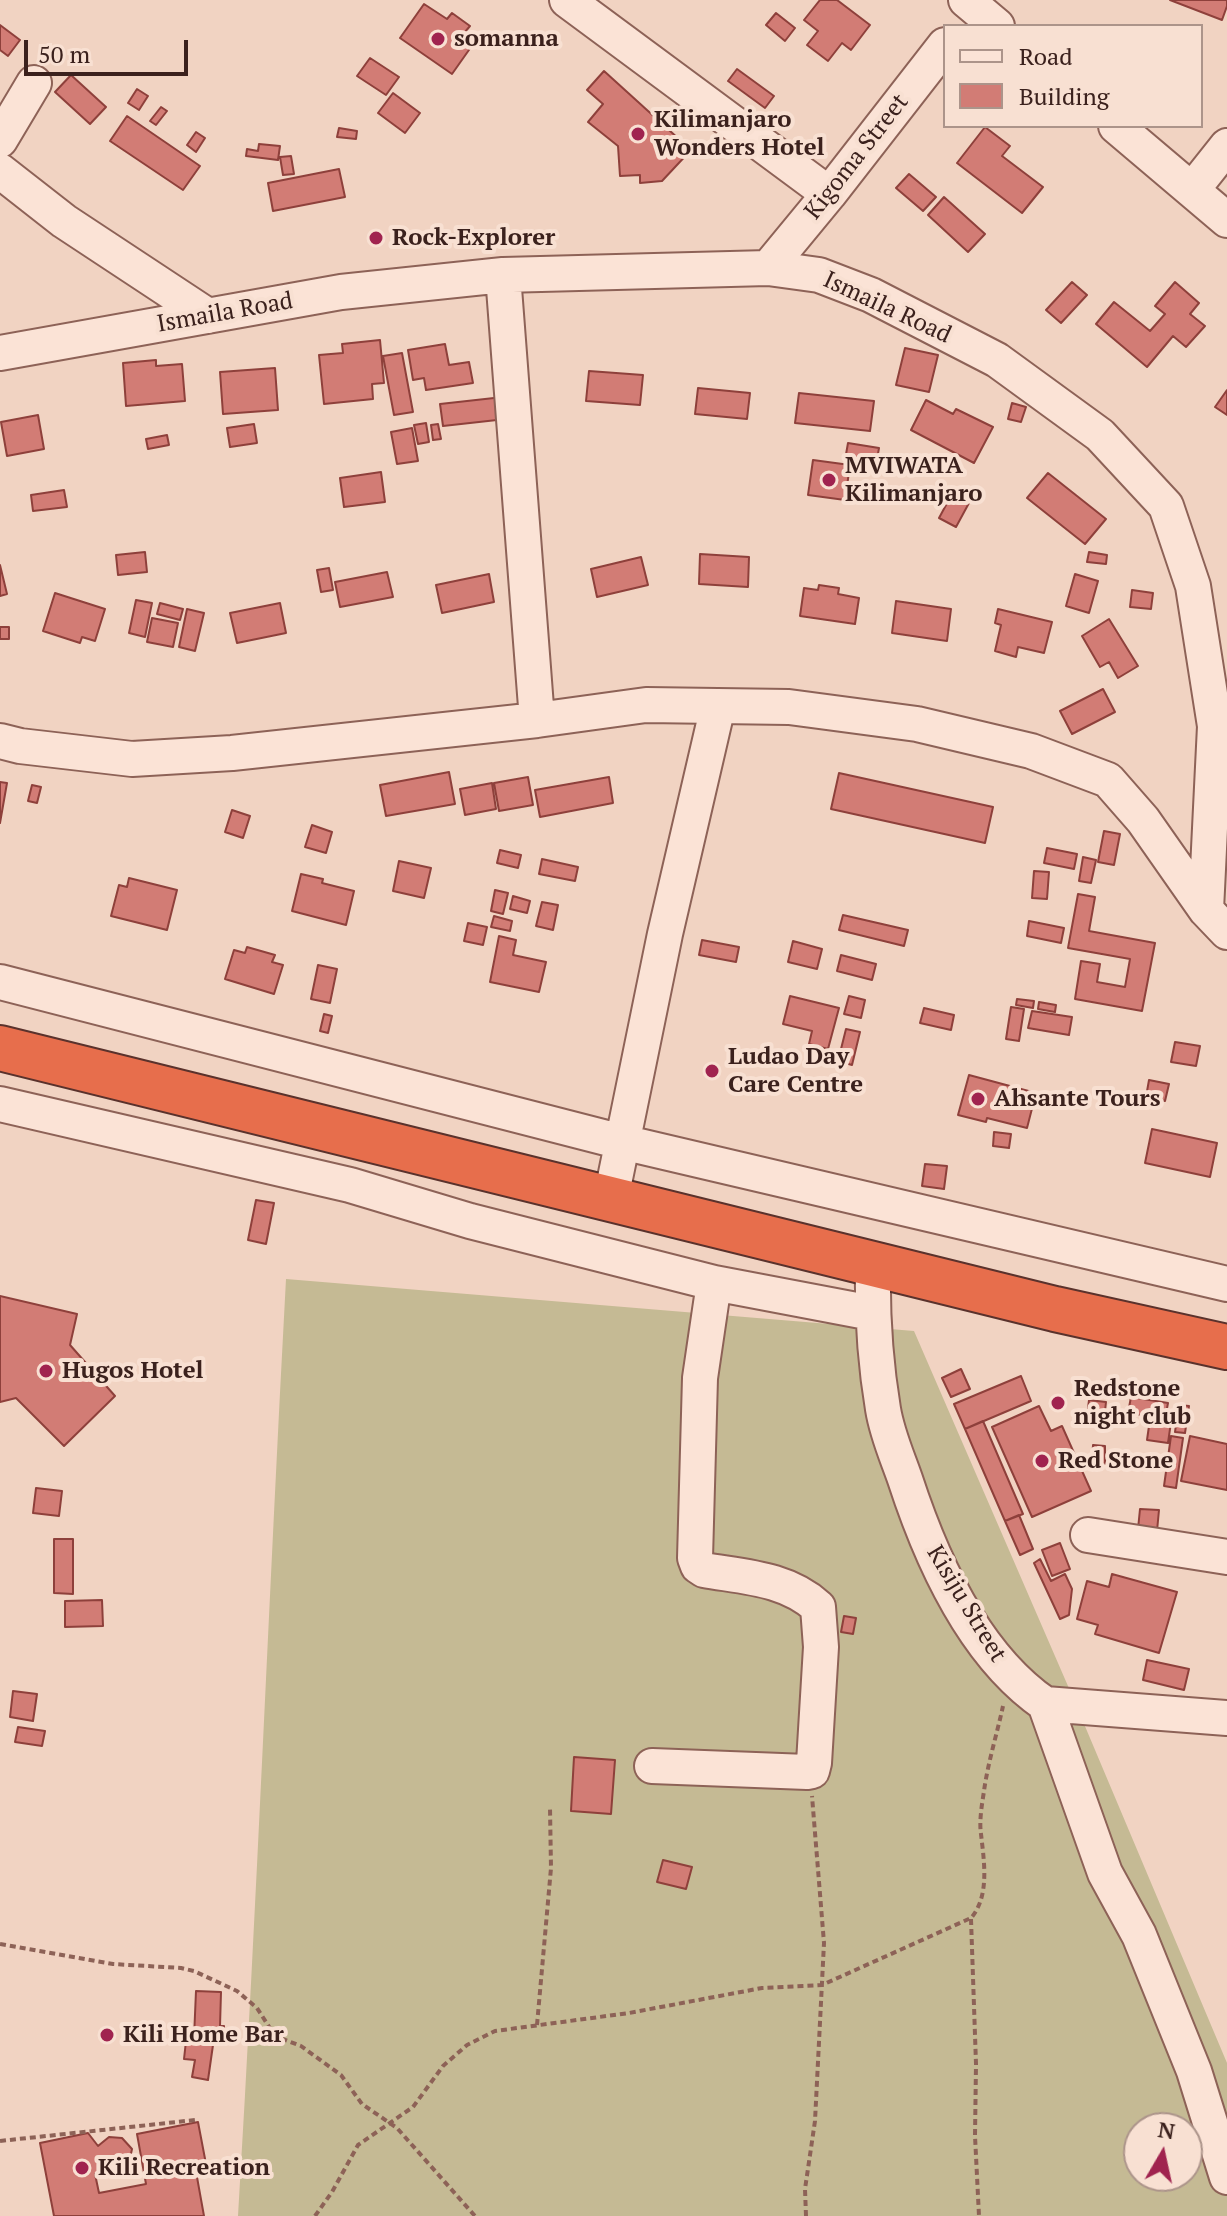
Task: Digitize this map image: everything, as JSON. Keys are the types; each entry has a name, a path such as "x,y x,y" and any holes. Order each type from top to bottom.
{"highway":[{"path":"0,1048 1055,1309 1227,1347"}],"street":[{"path":"567,0 829,194"},
{"name":"Kigoma Street","path":"768,268 943,48"},
{"path":"0,140 34,83"},
{"path":"1118,128 1227,220"},
{"path":"1192,190 1227,146"},
{"path":"0,171 64,221 208,316"},
{"name":"Ismaila Road","path":"0,353 341,292 503,275 768,268 819,275 871,295 997,360 1100,435 1166,506 1193,586 1215,726 1216,921"},
{"path":"503,275 537,720"},
{"path":"0,741 132,759 232,753 646,705 789,707 917,724 1031,751 1108,780 1143,820 1216,921"},
{"path":"611,1198 665,934 718,706"},
{"path":"0,982 622,1142 1227,1284"},
{"path":"0,1104 350,1185 470,1221 714,1283 872,1313"},
{"name":"Kisiju Street","path":"873,1263 872,1313 883,1411 915,1512 944,1577 970,1622 1010,1674 1028,1693 1045,1704"},
{"path":"652,1766 812,1771 821,1647 818,1607 805,1595 778,1583 704,1570 695,1558 700,1378 714,1283"},
{"path":"1088,1535 1227,1557"},
{"path":"1227,1718 1045,1704 1105,1873 1139,1935 1194,2071 1227,2177"}],"path":[{"path":"315,2216 340,2178 352,2151 370,2134 413,2107 443,2066 480,2037 495,2031 629,2013 762,1988 822,1985 971,1918 979,1907 984,1876 981,1833 984,1790 1010,1674"},
{"path":"806,2216 805,2189 815,2121 823,1918 812,1817 812,1771"},
{"path":"537,2025 551,1868 550,1808"},
{"path":"971,1918 979,2216"},
{"path":"0,1944 113,1964 194,1971 249,2000 275,2036 301,2046 341,2075 362,2104 390,2122 475,2216"},
{"path":"0,2141 195,2120"}],"shaded area":[{"path":"286,1279 914,1331 1227,2063 1227,2216 238,2216"}],"building":[{"path":"820,0 837,0 870,25 851,50 842,43 828,61 807,45 818,31 804,20"},
{"path":"1170,0 1227,0 1227,6 1222,20"},
{"name":"somanna","path":"424,4 447,19 452,13 470,26 465,32 476,40 452,74 400,38"},
{"path":"776,13 795,28 785,41 766,25"},
{"path":"0,25 20,40 8,56 0,50"},
{"path":"370,58 399,77 386,95 357,76"},
{"path":"737,69 774,96 765,108 728,81"},
{"name":"Kilimanjaro Wonders Hotel","path":"604,71 691,150 662,181 640,183 640,175 620,176 618,146 588,122 603,104 587,90"},
{"path":"71,75 106,107 90,124 55,92"},
{"path":"137,89 148,96 139,110 128,103"},
{"path":"393,93 420,113 405,133 378,113"},
{"path":"161,107 167,111 156,125 150,121"},
{"path":"127,116 200,166 183,190 110,141"},
{"path":"339,128 357,131 356,139 337,137"},
{"path":"986,128 1010,146 1002,156 1043,187 1022,213 957,163"},
{"path":"196,132 205,138 196,152 187,145"},
{"path":"259,144 280,146 278,160 246,156 247,149 258,151"},
{"path":"291,156 294,174 283,175 280,157"},
{"path":"339,169 345,197 273,211 268,183"},
{"path":"909,174 936,197 923,211 896,188"},
{"path":"944,197 985,234 968,252 928,215"},
{"path":"1072,282 1087,295 1061,323 1046,310"},
{"path":"1175,282 1199,303 1190,314 1205,326 1186,347 1173,336 1147,367 1096,324 1114,302 1150,331 1165,314 1155,306"},
{"path":"380,340 384,383 372,384 373,399 324,404 319,355 343,353 342,344"},
{"path":"445,344 449,365 469,362 473,383 426,390 424,378 413,380 408,350"},
{"path":"905,348 938,355 929,392 896,385"},
{"path":"402,353 413,412 394,415 383,356"},
{"path":"156,360 156,366 182,364 185,401 126,406 123,363"},
{"path":"275,368 278,410 223,414 220,372"},
{"path":"589,371 643,375 640,405 586,401"},
{"path":"698,388 750,393 747,419 695,414"},
{"path":"1227,390 1227,415 1215,407"},
{"path":"799,393 874,401 870,431 795,423"},
{"path":"503,397 506,419 443,426 440,404"},
{"path":"926,400 953,414 956,409 993,427 974,463 911,430"},
{"path":"1012,403 1026,407 1021,422 1008,419"},
{"path":"38,415 44,449 7,456 1,422"},
{"path":"426,423 429,442 418,444 414,425"},
{"path":"254,424 257,443 230,447 227,428"},
{"path":"438,424 441,439 433,440 431,425"},
{"path":"412,428 418,461 397,464 391,432"},
{"path":"167,435 169,445 148,449 146,439"},
{"path":"848,443 879,448 876,465 845,460"},
{"name":"MVIWATA Kilimanjaro","path":"813,460 850,465 845,500 808,495"},
{"path":"381,472 385,502 344,507 340,478"},
{"path":"1048,473 1106,519 1085,544 1027,498"},
{"path":"64,490 67,507 33,511 31,495"},
{"path":"952,494 969,503 956,527 939,518"},
{"path":"145,552 147,572 118,575 116,555"},
{"path":"1089,552 1107,555 1106,564 1087,562"},
{"path":"700,554 749,557 748,587 699,584"},
{"path":"641,557 648,585 597,597 591,569"},
{"path":"0,565 7,594 0,596"},
{"path":"329,568 333,590 321,592 317,570"},
{"path":"387,572 393,597 340,607 335,582"},
{"path":"489,574 494,602 442,613 436,585"},
{"path":"1075,574 1098,581 1089,613 1066,606"},
{"path":"819,585 839,588 838,594 859,598 855,624 800,616 804,588 818,590"},
{"path":"1132,590 1153,593 1151,609 1130,607"},
{"path":"55,593 105,609 95,641 82,637 80,643 43,631"},
{"path":"136,600 152,603 145,637 129,633"},
{"path":"896,601 951,609 947,641 892,633"},
{"path":"160,603 183,609 180,620 157,614"},
{"path":"280,603 286,633 237,643 230,613"},
{"path":"187,609 204,613 195,651 179,647"},
{"path":"998,609 1052,622 1044,653 1018,647 1016,657 995,651 1001,625 995,623"},
{"path":"152,618 178,623 173,647 147,642"},
{"path":"1109,619 1138,666 1118,678 1109,662 1100,667 1082,636"},
{"path":"0,627 9,627 9,639 0,639"},
{"path":"1103,689 1115,712 1072,734 1060,711"},
{"path":"449,772 455,804 386,816 380,785"},
{"path":"839,773 993,807 985,843 831,809"},
{"path":"528,777 533,805 499,811 494,783"},
{"path":"609,777 613,803 540,817 535,790"},
{"path":"0,782 7,783 0,823"},
{"path":"492,783 496,809 465,815 460,789"},
{"path":"32,785 41,787 37,803 28,801"},
{"path":"232,810 250,816 243,838 225,832"},
{"path":"312,825 332,832 326,853 305,847"},
{"path":"1104,831 1120,834 1114,865 1098,862"},
{"path":"1047,848 1077,854 1074,869 1044,863"},
{"path":"500,850 521,855 518,868 497,863"},
{"path":"1083,857 1096,860 1091,883 1079,881"},
{"path":"542,859 578,867 575,881 539,874"},
{"path":"399,861 431,868 424,898 393,891"},
{"path":"1034,871 1049,872 1047,899 1032,898"},
{"path":"301,874 354,891 346,925 292,911"},
{"path":"129,878 177,890 167,930 111,916 119,885 127,887"},
{"path":"495,890 508,893 503,914 491,911"},
{"path":"1078,894 1095,897 1089,931 1155,943 1142,1011 1075,999 1081,961 1100,964 1097,982 1125,987 1130,959 1068,948"},
{"path":"513,896 530,901 527,913 510,909"},
{"path":"542,902 558,905 553,930 536,926"},
{"path":"843,915 908,930 904,946 839,930"},
{"path":"494,916 512,921 510,931 491,927"},
{"path":"1029,921 1064,928 1061,943 1027,936"},
{"path":"468,923 487,927 483,945 464,941"},
{"path":"499,936 516,940 513,955 546,962 539,992 490,982"},
{"path":"702,940 739,947 736,962 699,955"},
{"path":"793,941 822,949 817,969 788,962"},
{"path":"247,947 275,955 272,962 283,965 274,994 225,979 234,950 245,953"},
{"path":"841,955 876,964 872,980 837,971"},
{"path":"318,965 337,969 330,1003 311,999"},
{"path":"790,996 839,1008 828,1049 809,1044 812,1031 783,1024"},
{"path":"849,996 865,1000 861,1018 844,1014"},
{"path":"1017,999 1034,1001 1033,1008 1016,1005"},
{"path":"1039,1002 1056,1005 1055,1012 1038,1009"},
{"path":"1011,1007 1024,1009 1019,1041 1006,1039"},
{"path":"924,1008 954,1015 951,1030 920,1023"},
{"path":"1032,1011 1072,1017 1069,1035 1028,1028"},
{"path":"324,1014 332,1016 328,1033 320,1031"},
{"path":"846,1029 860,1032 852,1065 838,1061"},
{"path":"1175,1042 1200,1046 1196,1066 1171,1062"},
{"path":"969,1075 1036,1093 1027,1128 987,1118 986,1122 958,1115"},
{"path":"1149,1080 1169,1084 1165,1101 1146,1097"},
{"path":"1152,1129 1217,1143 1210,1177 1145,1163"},
{"path":"994,1132 1011,1134 1009,1148 993,1146"},
{"path":"925,1164 947,1166 944,1189 922,1186"},
{"path":"256,1200 274,1203 266,1244 248,1240"},
{"name":"Hugos Hotel","path":"0,1296 77,1314 70,1345 115,1396 64,1446 16,1398 0,1402"},
{"path":"961,1369 970,1389 951,1397 942,1378"},
{"path":"1021,1376 1031,1401 965,1429 954,1404"},
{"path":"1131,1397 1168,1403 1165,1419 1128,1413"},
{"path":"1089,1400 1106,1402 1105,1411 1088,1408"},
{"path":"1179,1405 1189,1406 1185,1433 1175,1432"},
{"name":"Red Stone","path":"1039,1406 1051,1431 1062,1426 1091,1491 1032,1517 992,1427"},
{"path":"1150,1419 1171,1422 1168,1443 1147,1440"},
{"path":"983,1421 1023,1514 1005,1521 965,1429"},
{"path":"1171,1436 1183,1438 1176,1488 1164,1486"},
{"path":"1190,1436 1227,1444 1227,1490 1181,1481"},
{"path":"1093,1445 1105,1446 1105,1464 1092,1463"},
{"path":"36,1488 62,1491 59,1516 33,1513"},
{"path":"1140,1509 1159,1510 1157,1531 1138,1529"},
{"path":"1019,1515 1033,1549 1020,1555 1005,1521"},
{"path":"54,1539 73,1539 73,1594 54,1593"},
{"path":"1060,1543 1070,1569 1052,1576 1042,1550"},
{"path":"1040,1559 1051,1581 1065,1574 1072,1589 1069,1615 1060,1619 1034,1563"},
{"path":"1112,1574 1177,1592 1159,1653 1095,1634 1098,1625 1077,1619 1087,1581 1109,1587"},
{"path":"102,1600 103,1626 65,1627 65,1601"},
{"path":"844,1616 856,1618 853,1634 841,1632"},
{"path":"1147,1660 1189,1669 1184,1690 1143,1680"},
{"path":"13,1691 37,1694 33,1721 10,1717"},
{"path":"18,1727 45,1731 42,1746 15,1742"},
{"path":"574,1757 615,1760 611,1814 571,1811"},
{"path":"663,1860 692,1867 686,1889 657,1882"},
{"path":"196,1991 221,1992 220,2026 224,2026 224,2039 194,2038"},
{"path":"186,2041 213,2045 208,2080 192,2077 195,2060 184,2059"},
{"name":"Kili Recreation","path":"198,2122 206,2164 195,2166 204,2216 54,2216 40,2143 88,2133 98,2146 109,2137 122,2138 132,2149 129,2163 95,2174 99,2193 146,2184 137,2134"}],"place":[{"name":"somanna","path":"438,39"},
{"name":"Kilimanjaro Wonders Hotel","path":"638,134"},
{"name":"Rock-Explorer","path":"376,238"},
{"name":"MVIWATA Kilimanjaro","path":"829,480"},
{"name":"Ludao Day Care Centre","path":"712,1071"},
{"name":"Ahsante Tours","path":"978,1099"},
{"name":"Hugos Hotel","path":"46,1371"},
{"name":"Redstone night club","path":"1058,1403"},
{"name":"Red Stone","path":"1042,1461"},
{"name":"Kili Home Bar","path":"107,2035"},
{"name":"Kili Recreation","path":"82,2168"}]}
